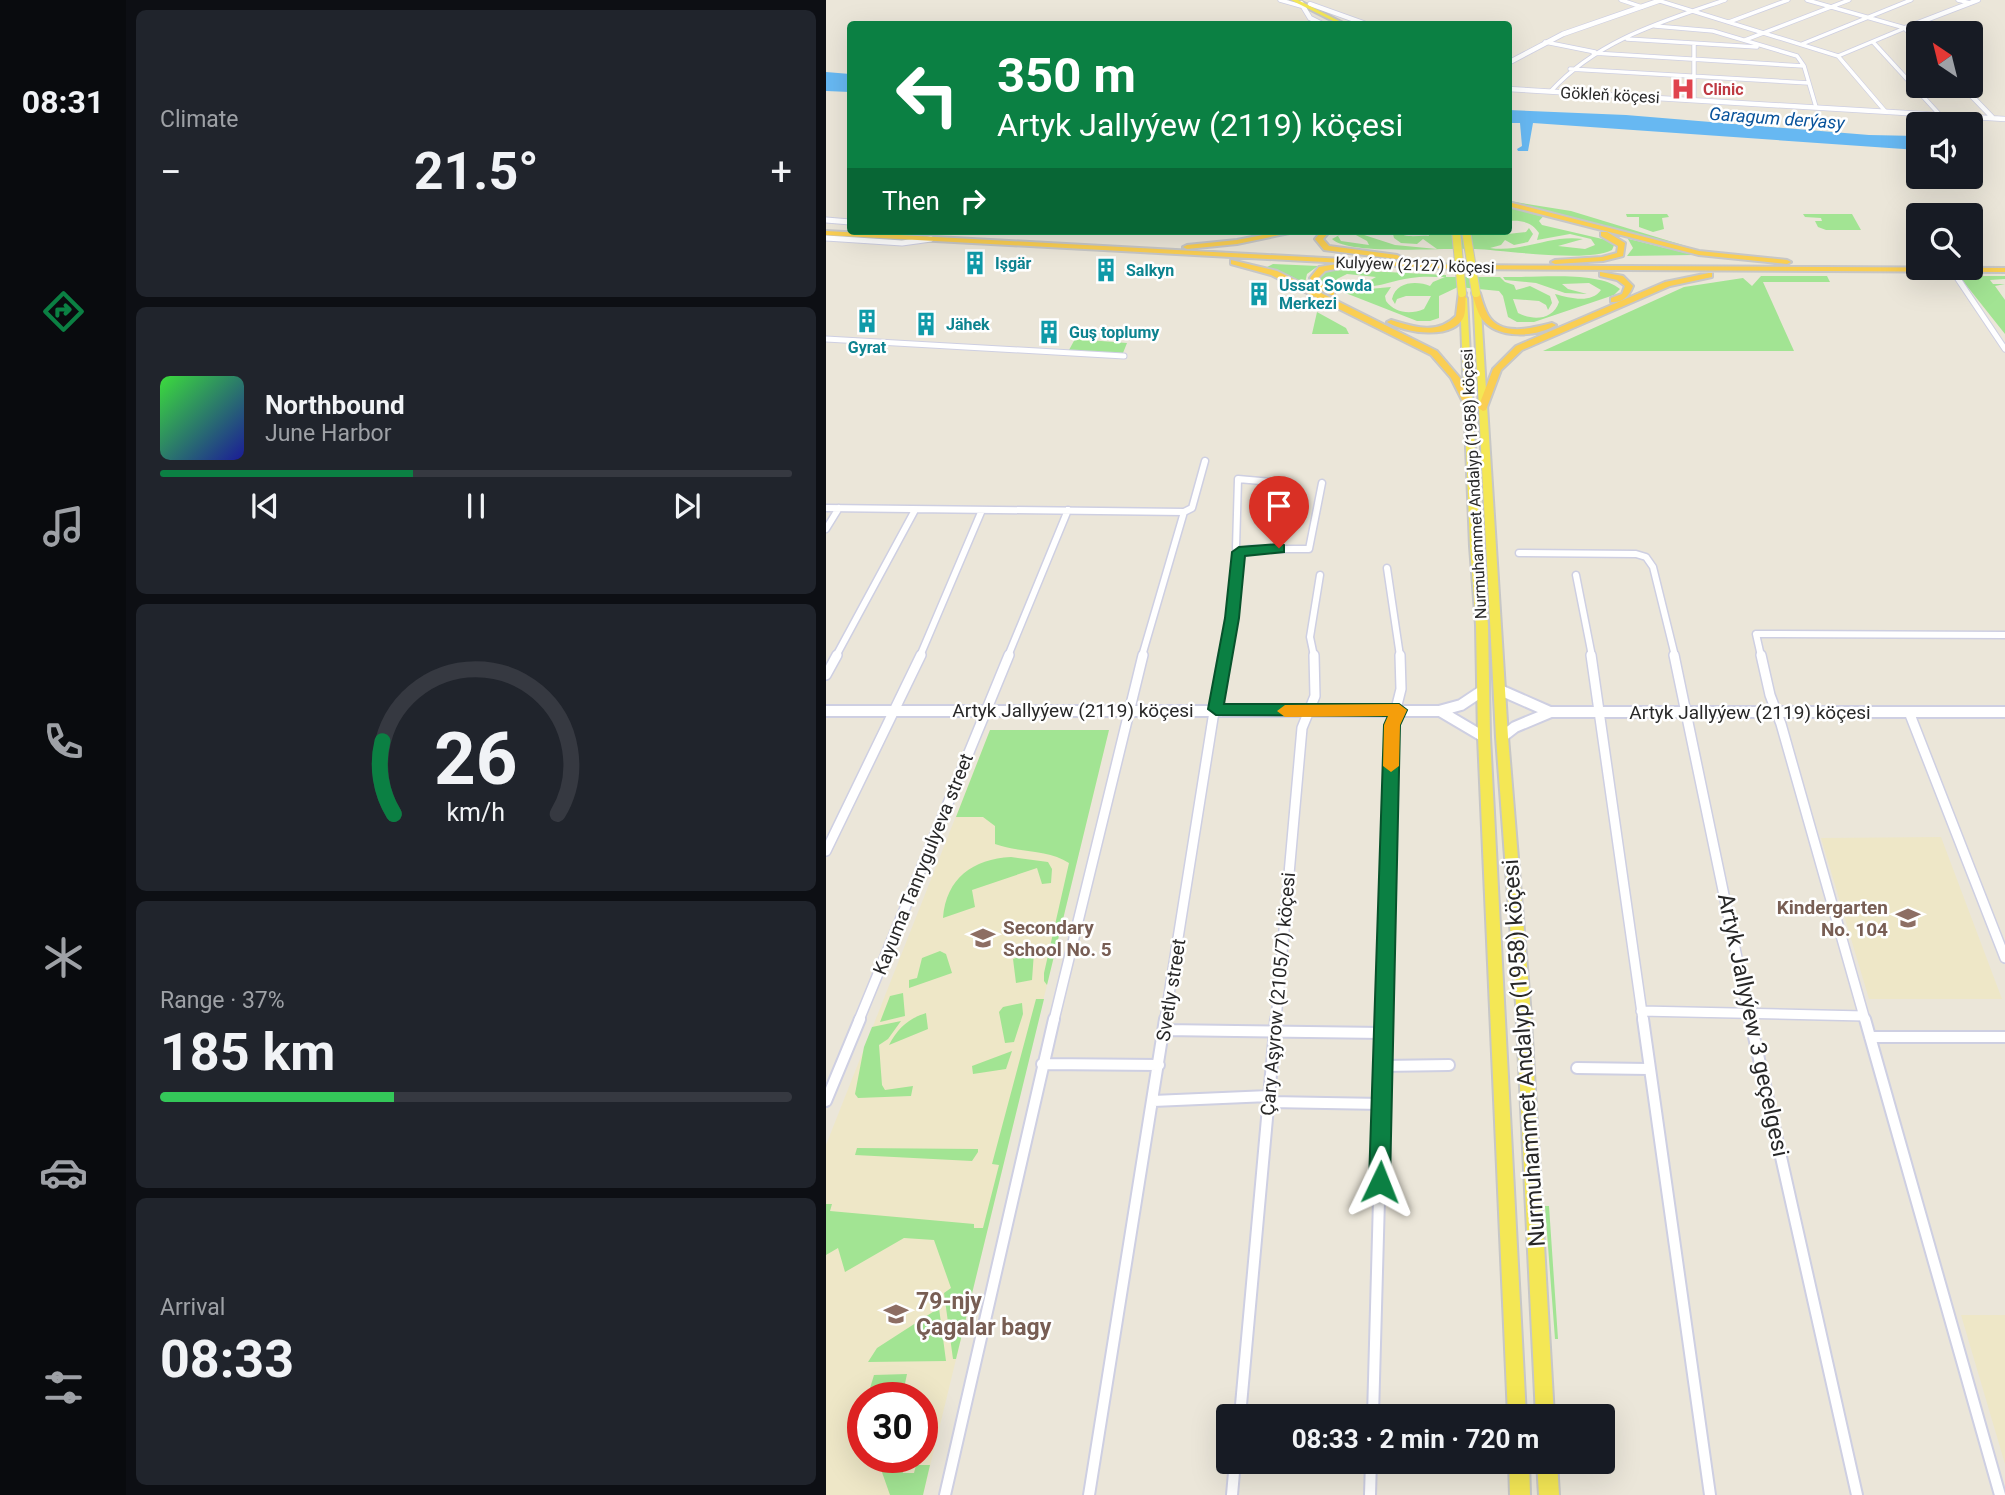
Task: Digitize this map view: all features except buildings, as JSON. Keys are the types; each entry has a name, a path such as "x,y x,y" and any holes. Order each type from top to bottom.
{"highway":[{"path":"1512,205 1604,234 1619,242 1623,249 1620,254 1603,259 1556,266"},
{"path":"1512,214 1553,218 1699,254 1793,266"},
{"path":"826,226 847,228"},
{"name":"Kulyýew (2127) köçesi","path":"978,235 1186,250"},
{"path":"1186,250 1275,235"},
{"path":"1322,235 1319,239 1327,248 1397,261"},
{"name":"Kulyýew (2127) köçesi","path":"831,236 1556,266 1906,263"},
{"path":"1186,250 1274,273 1413,341 1449,366 1476,408 1497,369 1511,354 1530,342 1685,279 1793,266"},
{"path":"1397,261 1330,267 1316,273 1314,281 1321,288 1394,324 1419,331 1441,329 1456,321 1469,293"},
{"path":"1983,263 2005,263"},
{"path":"1469,293 1488,322 1508,330 1528,331 1544,328 1620,297 1629,289 1624,281 1609,275 1556,266"},
{"name":"Kulyýew (2127) köçesi","path":"1793,266 1906,269"},
{"name":"Kulyýew (2127) köçesi","path":"1983,270 2005,270"}],"main road":[{"path":"1294,0 1336,21"},
{"path":"1301,3 1310,4 1342,21"},
{"name":"Nurmuhammet Andalyp (1958) köçesi","path":"1455,235 1469,293"},
{"name":"Nurmuhammet Andalyp (1958) köçesi","path":"1468,235 1476,408 1523,1004 1544,1404"},
{"name":"Nurmuhammet Andalyp (1958) köçesi","path":"1476,408 1475,546 1482,625 1484,737 1516,1404"},
{"path":"1519,1474 1520,1495"},
{"path":"1548,1474 1549,1495"}],"street":[{"path":"1280,0 1301,3 1310,18 1316,21"},
{"path":"1621,0 1642,6"},
{"path":"1512,61 1545,42 1659,0 1838,56 1885,111"},
{"path":"1550,91 1570,69 1594,52 1725,0"},
{"path":"1728,22 1788,0"},
{"path":"1807,0 1905,28"},
{"path":"1745,40 1849,0"},
{"path":"1802,44 1911,0"},
{"path":"1958,0 1970,3"},
{"path":"1838,56 1978,0"},
{"path":"1310,4 1359,21"},
{"path":"1656,26 1713,31 1797,56 1804,66 1816,107"},
{"path":"1624,39 1775,48"},
{"path":"1545,42 1594,52 1804,66"},
{"path":"1873,42 1937,112"},
{"path":"1694,44 1694,100"},
{"path":"1570,69 1808,83"},
{"name":"Gökleň köçesi","path":"1512,89 1906,113"},
{"path":"1974,98 1993,118"},
{"name":"Gökleň köçesi","path":"1983,117 2005,118"},
{"path":"826,220 847,222"},
{"path":"1959,280 2005,349"},
{"path":"826,339 1124,356"},
{"path":"826,508 1184,512 1192,508 1205,461"},
{"name":"Svetly street","path":"1089,1495 1232,618 1239,552 1236,548 1238,479 1284,482"},
{"path":"1239,552 1249,549 1306,550 1311,547 1322,483"},
{"path":"826,529 839,508"},
{"path":"826,675 915,510"},
{"path":"826,851 940,614 982,510"},
{"name":"Kayuma Tanrygulyeva street","path":"826,1101 830,1081 1068,510"},
{"path":"945,1495 1042,1064 1128,709 1184,512"},
{"name":"Artyk Jallyýew 3 geçelgesi","path":"1519,553 1636,554 1646,557 1653,567 1688,712 1749,1014 1857,1495"},
{"path":"1373,1404 1392,725 1399,710 1399,632 1387,568"},
{"name":"Çary Aşyrow (2105/7) köçesi","path":"1241,1404 1302,728 1315,696 1316,668 1310,637 1321,575"},
{"path":"1576,575 1588,631 1710,1495"},
{"path":"2000,1495 1756,634 2005,635"},
{"path":"1500,690 1551,712"},
{"name":"Artyk Jallyýew (2119) köçesi","path":"826,711 1439,711 1461,705 1482,691"},
{"path":"1439,711 1459,720 1484,737"},
{"name":"Artyk Jallyýew (2119) köçesi","path":"1502,737 1516,727 1551,712 2005,712"},
{"path":"1909,712 1961,838 2005,958"},
{"path":"1641,1011 1864,1016"},
{"path":"1164,1030 1383,1033"},
{"path":"1870,1037 2005,1037"},
{"path":"1042,1064 1159,1065"},
{"path":"1382,1066 1449,1065"},
{"path":"1577,1068 1649,1069"},
{"path":"1153,1101 1269,1099 1382,1104"},
{"path":"1232,1495 1234,1474"},
{"path":"1370,1495 1371,1474"}],"shaded area":[{"name":"Secondary School No. 5","path":"990,730 1109,730 938,1433 938,1382 847,1382 847,1473 928,1473 923,1495 826,1495 826,1145"},
{"name":"Kindergarten No. 104","path":"1941,837 2002,999 1869,999 1821,838"},
{"path":"1961,1315 2005,1315 2005,1464"}],"green space":[{"path":"1512,201 1571,211 1699,250 1548,211 1539,221 1542,225 1611,241 1615,243 1612,250 1600,254 1565,256 1475,249 1400,250 1358,247 1332,239 1340,235 1341,241 1369,245 1356,235 1364,235 1395,245 1437,249 1423,239 1417,244 1401,243 1393,235 1512,235 1526,232 1529,228 1533,234 1528,242 1514,245 1505,240 1501,245 1490,248 1514,248 1571,238 1583,239 1558,246 1585,249 1595,245 1591,239 1570,234 1537,240 1539,233 1533,226 1522,221 1512,221"},
{"path":"1626,214 1667,214 1669,217 1662,218 1664,229 1653,232 1639,227 1639,217 1627,217"},
{"path":"1803,214 1852,214 1861,230 1826,230 1818,227 1815,221 1822,221 1821,218 1805,217"},
{"path":"1628,239 1694,255 1627,256 1633,248"},
{"path":"1273,264 1318,266 1307,274 1305,283 1267,267"},
{"path":"1328,271 1500,277 1505,282 1514,285 1516,290 1530,286 1550,296 1552,303 1548,310 1546,305 1539,301 1513,299 1518,313 1536,318 1547,316 1556,308 1559,302 1555,294 1586,298 1601,290 1589,283 1562,284 1568,289 1587,294 1565,293 1536,283 1505,280 1503,277 1581,277 1610,283 1620,289 1614,295 1534,322 1517,322 1508,317 1503,296 1499,291 1458,287 1439,296 1439,318 1417,321 1325,285 1320,280 1321,275","holes":["1347,274 1376,277 1349,285 1365,287 1415,277 1445,277 1430,286 1414,283 1398,288 1392,299 1395,304 1397,299 1406,296 1431,296 1424,309 1413,312 1398,310 1386,301 1385,296 1391,287 1358,290 1338,284 1337,279"]},
{"path":"1761,276 1827,276 1830,282 1763,282 1794,351 1543,351 1684,287 1743,278 1752,286"},
{"path":"2005,276 2005,279 1990,280 1993,284 2005,284 1995,286 2005,300 2005,334 1962,280"},
{"path":"1317,312 1346,328 1349,334 1312,334"},
{"path":"1075,339 1127,343 1123,353 1069,350"},
{"path":"990,730 1109,730 1047,985 1044,973 1069,863 1052,855 995,844 995,826 983,817 956,817"},
{"path":"1011,857 1048,862 1052,869 1051,883 1042,884 1037,868 972,890 975,907 943,918 950,892 964,873 985,862"},
{"path":"940,951 946,954 952,973 909,988 909,980 917,978 922,958"},
{"path":"1034,952 1032,980 1016,983 1013,959"},
{"path":"903,993 905,1016 880,1022 890,996"},
{"path":"1036,999 1044,999 956,1359 953,1359 944,1293 951,1288 934,1240 904,1238 845,1272 838,1248 826,1255 826,1204 832,1204 830,1211 974,1224 974,1228 983,1228 999,1165 992,1164"},
{"path":"1022,1003 1023,1014 1014,1042 1005,1043 999,1012 1003,1007"},
{"path":"926,1013 928,1029 889,1045 904,1025"},
{"path":"901,1021 888,1039 879,1045 882,1085 885,1090 913,1086 911,1096 858,1098 855,1094 864,1047 872,1027"},
{"path":"1012,1051 1006,1069 973,1074 972,1066"},
{"path":"857,1148 978,1149 978,1152 972,1161 855,1155"},
{"path":"1545,1206 1549,1206 1558,1339 1555,1339"},
{"path":"939,1308 946,1361 868,1362 877,1348"},
{"path":"907,1374 905,1382 872,1382 874,1375"},
{"path":"882,1473 928,1473 923,1495 890,1495"}],"water":[{"path":"826,72 847,74 847,92 826,91"},
{"path":"1512,110 1626,115 1906,136 1906,149 1533,123 1528,151 1518,151 1522,146 1520,123 1512,123"}],"slow traffic":[{"path":"1285,711 1399,710 1392,725 1391,766"}],"place":[{"name":"Clinic","path":"1683,89"},
{"name":"Işgär","path":"975,263"},
{"name":"Salkyn","path":"1106,270"},
{"name":"Ussat Sowda Merkezi","path":"1259,294"},
{"name":"Gyrat","path":"867,321"},
{"name":"Jähek","path":"926,324"},
{"name":"Guş toplumy","path":"1049,332"},
{"name":"Kindergarten No. 104","path":"1908,918"},
{"name":"Secondary School No. 5","path":"983,938"},
{"name":"79-njy Çagalar bagy","path":"896,1314"}],"route":[{"path":"1279,548 1239,552 1232,618 1223,656 1216,709 1399,710 1392,725 1380,1182"}],"water label":[{"name":"Garagum derýasy","path":"1777,118"}]}
